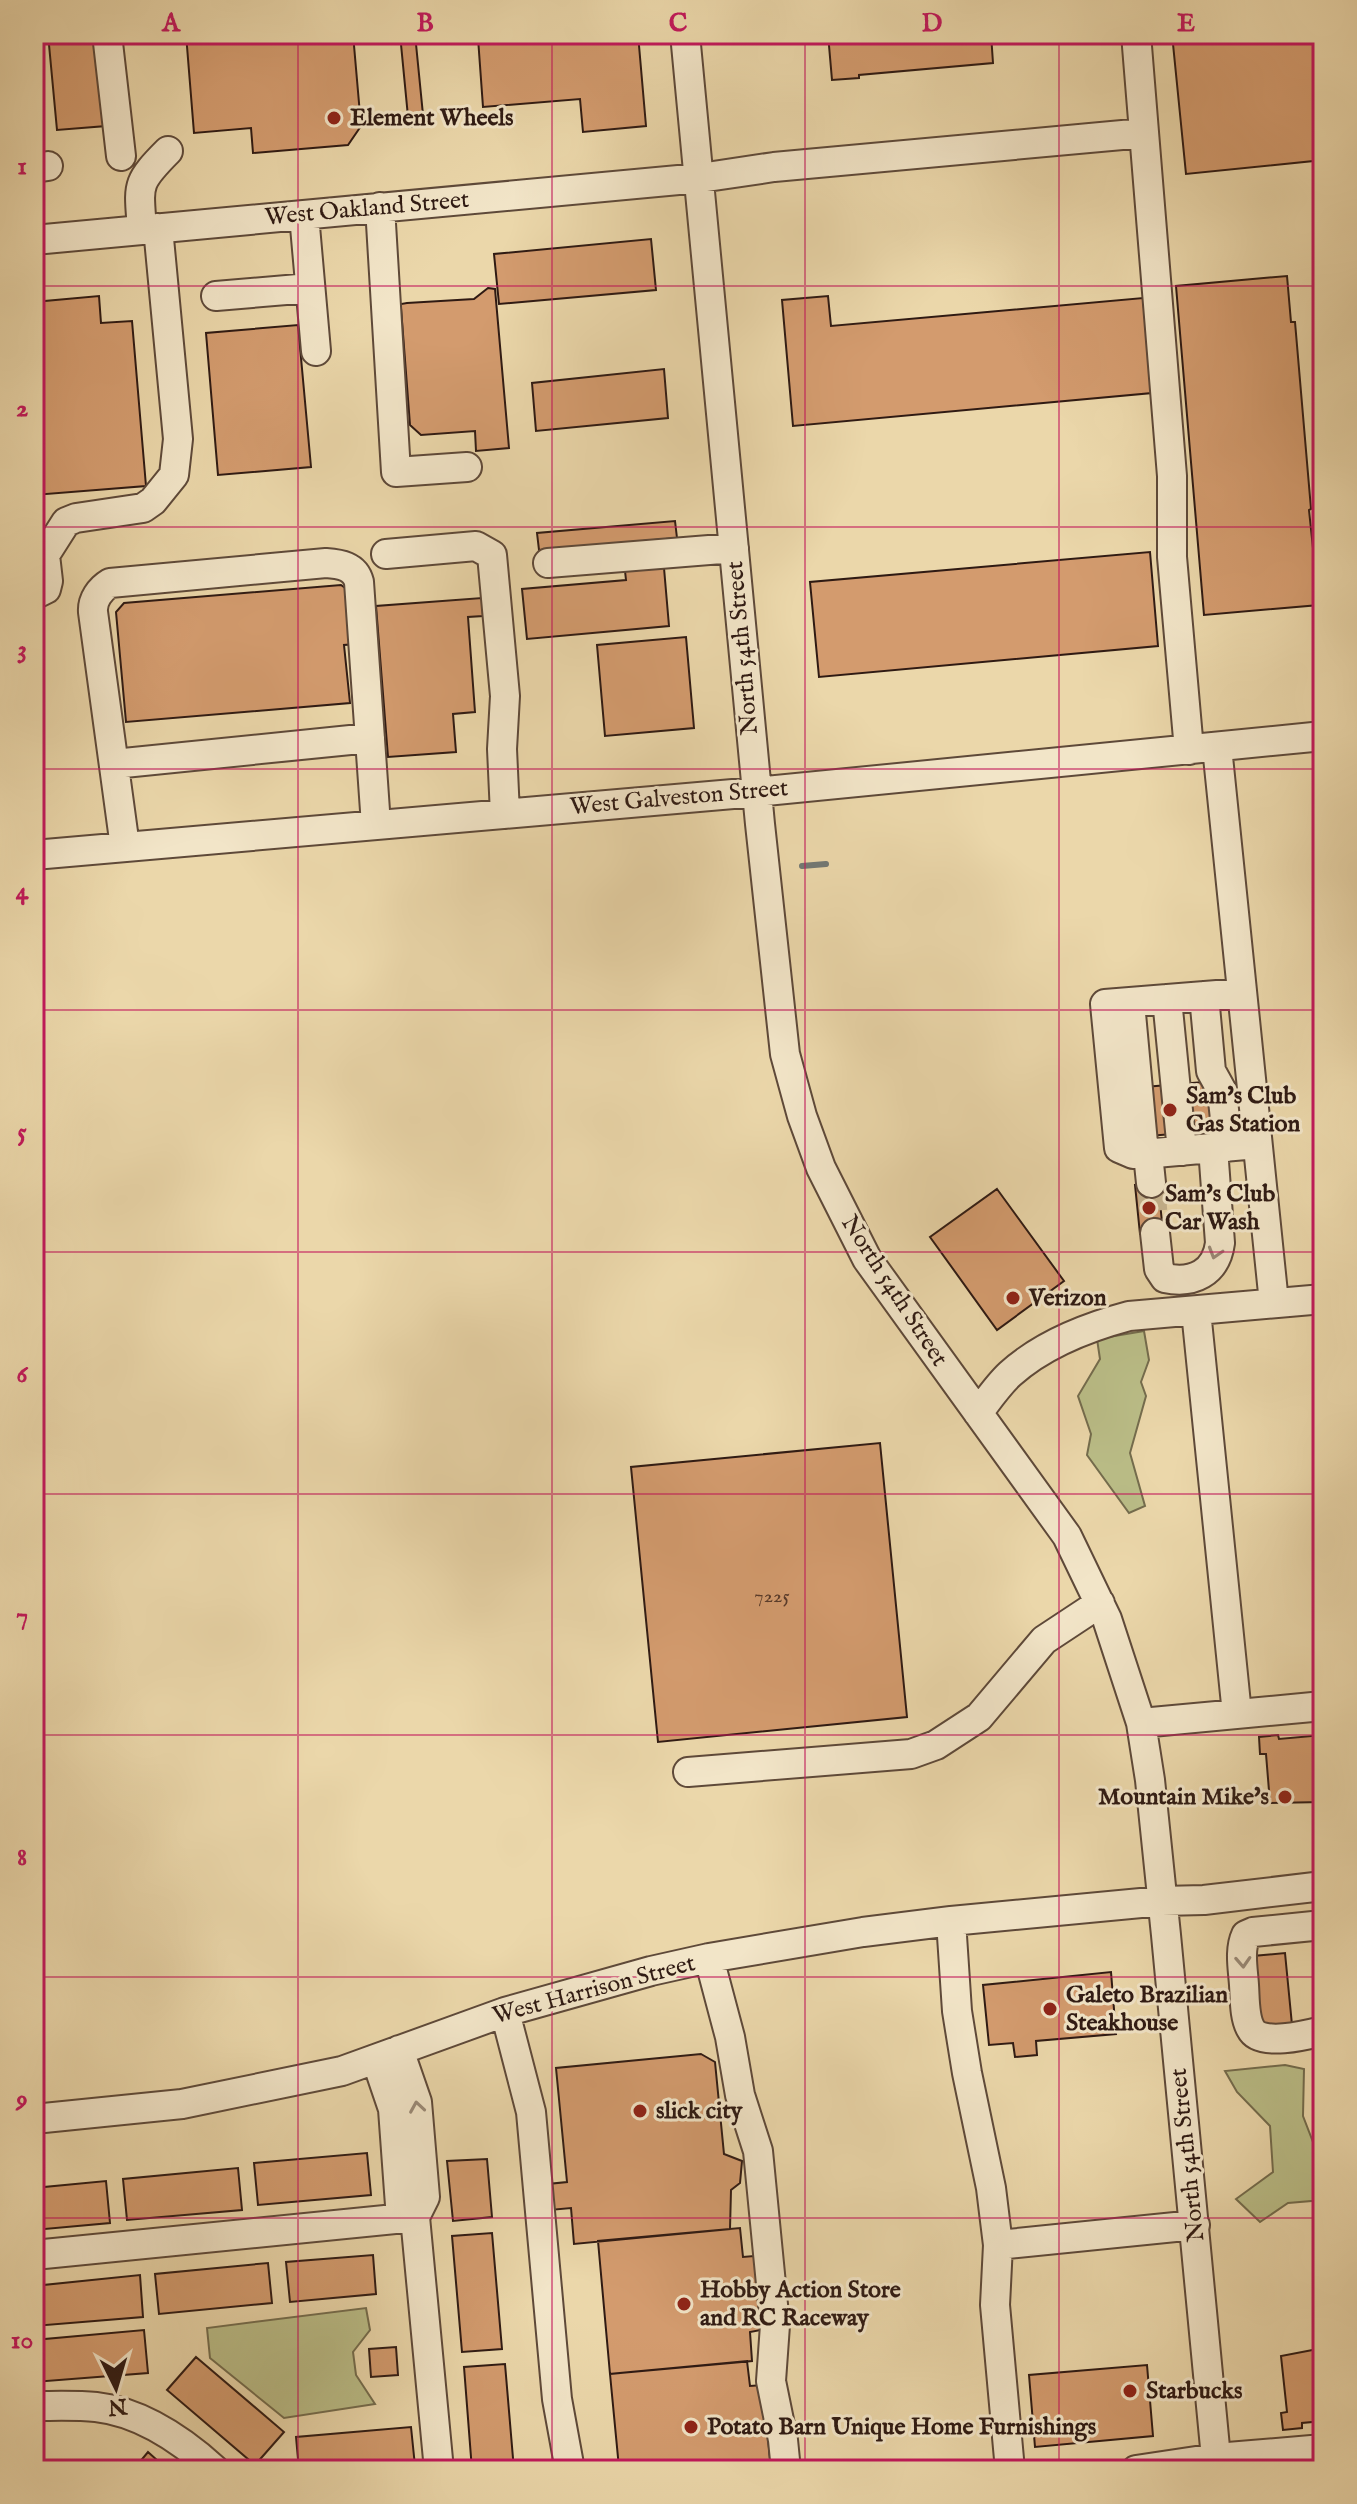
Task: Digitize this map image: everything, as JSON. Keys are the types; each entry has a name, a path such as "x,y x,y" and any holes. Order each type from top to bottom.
{"street":[{"path":"107,34 121,156"},
{"name":"North 54th Street","path":"685,34 756,792 785,1054 802,1116 821,1168 867,1259 1067,1536 1107,1619 1141,1723 1150,1780 1217,2466"},
{"path":"1136,34 1172,476 1172,557 1189,750"},
{"name":"West Oakland Street","path":"34,240 1144,133"},
{"path":"34,595 46,589 45,555 66,522 143,508 166,487 176,470 178,439 150,229 139,185 145,174 168,151"},
{"path":"380,207 396,472 467,467"},
{"path":"304,215 316,351"},
{"path":"216,296 310,288"},
{"path":"386,554 476,546 492,555 505,696 502,749 505,814"},
{"path":"548,563 734,548"},
{"path":"125,847 93,606 99,592 110,583 326,563 353,570 359,582 376,825"},
{"name":"West Galveston Street","path":"34,855 756,792 1323,736"},
{"path":"114,764 370,738"},
{"path":"1217,747 1274,1303"},
{"path":"1242,993 1105,1004 1119,1148 1178,1151 1257,1144"},
{"path":"1155,1233 1159,1269 1165,1278 1188,1280 1205,1273 1218,1255 1220,1243 1178,1151 1161,1000"},
{"path":"1151,1183 1178,1151 1161,1000"},
{"path":"978,1413 1010,1374 1046,1349 1100,1324 1129,1316 1323,1299"},
{"path":"1196,1311 1237,1714"},
{"path":"688,1772 911,1754 936,1745 979,1717 1044,1640 1100,1603"},
{"path":"1141,1723 1323,1706"},
{"name":"West Harrison Street","path":"34,2119 182,2104 342,2071 505,2012 709,1958 863,1932 951,1921 1162,1901 1204,1900 1323,1886"},
{"path":"951,1921 957,2011 991,2188 998,2245 995,2305 1010,2470"},
{"path":"1323,1925 1253,1932 1246,1935 1242,1950 1245,1999 1249,2027 1253,2033 1265,2038 1285,2038 1323,2031"},
{"path":"709,1958 730,2037 740,2095 758,2151 775,2325 771,2381 786,2470"},
{"path":"505,2012 531,2112 557,2399 570,2470"},
{"path":"34,2255 408,2218 425,2197 417,2102 388,2054"},
{"path":"408,2218 439,2470"},
{"path":"998,2245 1195,2225"},
{"path":"34,2406 97,2407 128,2414 188,2445 215,2470"},
{"path":"1136,2470 1217,2466 1323,2449"}],"green space":[{"path":"1144,1331 1149,1360 1141,1382 1146,1396 1130,1453 1145,1506 1129,1513 1087,1455 1091,1434 1078,1396 1100,1359 1097,1339"},
{"path":"1285,2065 1304,2069 1303,2116 1323,2168 1323,2200 1288,2203 1260,2222 1236,2199 1273,2172 1270,2126 1237,2092 1225,2071"},
{"path":"366,2308 370,2330 353,2352 356,2375 375,2404 284,2418 210,2358 207,2328"}],"building":[{"path":"48,34 98,34 106,126 57,130"},
{"path":"186,34 353,34 361,126 348,145 253,153 251,128 194,133"},
{"path":"400,34 415,34 424,125 409,127"},
{"path":"482,34 638,34 646,126 583,132 580,99 483,107 478,38"},
{"path":"828,34 991,34 993,63 832,80"},
{"path":"1172,34 1323,34 1323,160 1186,174"},
{"path":"651,239 656,290 499,304 494,254"},
{"path":"1287,276 1291,322 1295,322 1319,605 1204,615 1176,286"},
{"path":"488,288 495,289 509,448 476,451 475,431 421,435 410,425 401,304 474,299"},
{"path":"99,296 101,323 132,321 146,486 34,495 34,302"},
{"path":"828,296 831,326 1143,298 1152,393 793,426 782,300"},
{"path":"298,325 311,467 218,475 206,333"},
{"path":"664,369 668,418 536,431 532,383"},
{"path":"675,521 677,538 539,550 537,533"},
{"path":"1150,552 1158,646 819,677 810,582"},
{"path":"664,568 669,626 527,639 522,589 626,580 625,571"},
{"path":"341,585 352,593 357,644 344,645 350,703 126,722 116,612 124,603"},
{"path":"482,598 483,616 468,617 475,712 453,714 456,752 388,757 376,606"},
{"path":"686,637 694,728 605,736 597,645"},
{"name":"Sam's Club Gas Station","path":"1215,1081 1220,1130 1125,1138 1121,1089"},
{"name":"Sam's Club Car Wash","path":"1158,1183 1163,1232 1140,1234 1135,1185"},
{"path":"997,1189 1064,1281 997,1330 930,1237"},
{"path":"880,1443 907,1717 658,1742 631,1467"},
{"path":"1278,1735 1279,1739 1323,1735 1323,1802 1270,1803 1266,1754 1260,1754 1259,1737"},
{"path":"1285,1953 1292,2025 1260,2029 1253,1956"},
{"name":"Galeto Brazilian Steakhouse","path":"1111,1972 1116,2034 1036,2041 1037,2055 1015,2057 1013,2043 989,2045 983,1985"},
{"name":"slick city","path":"701,2054 715,2062 724,2154 742,2161 740,2183 731,2190 730,2229 574,2244 571,2208 550,2210 548,2184 567,2182 556,2068"},
{"path":"367,2153 371,2195 258,2205 254,2163"},
{"path":"487,2159 492,2217 453,2221 447,2161"},
{"path":"238,2168 242,2210 127,2220 123,2179"},
{"path":"106,2181 110,2223 34,2230 34,2188"},
{"name":"Hobby Action Store and RC Raceway","path":"740,2228 743,2257 754,2256 764,2314 761,2330 750,2332 752,2361 610,2374 598,2241"},
{"path":"492,2233 502,2349 462,2352 452,2236"},
{"path":"373,2255 376,2294 290,2302 286,2262"},
{"path":"268,2263 272,2303 159,2314 155,2274"},
{"path":"140,2275 143,2317 34,2326 34,2286"},
{"path":"144,2330 148,2373 34,2382 34,2340"},
{"path":"396,2347 398,2375 371,2377 369,2349"},
{"path":"1323,2348 1323,2421 1302,2423 1302,2428 1283,2430 1281,2413 1287,2412 1281,2356"},
{"path":"196,2357 284,2432 255,2465 167,2390"},
{"name":"Potato Barn Unique Home Furnishings","path":"747,2361 750,2386 763,2385 771,2470 604,2470 619,2468 610,2374"},
{"path":"505,2364 514,2470 472,2470 464,2367"},
{"path":"1147,2365 1153,2436 1035,2447 1029,2375"},
{"path":"411,2427 415,2466 299,2470 296,2437"},
{"path":"148,2452 168,2470 133,2470"}],"waterway":[{"path":"802,866 826,864"}],"tunnel":[{"path":"1151,1183 1155,1233"}],"place":[{"name":"Element Wheels","path":"334,118"},
{"name":"Sam's Club Gas Station","path":"1170,1110"},
{"name":"Sam's Club Car Wash","path":"1149,1208"},
{"name":"Verizon","path":"1013,1298"},
{"name":"Mountain Mike's","path":"1285,1797"},
{"name":"Galeto Brazilian Steakhouse","path":"1050,2009"},
{"name":"slick city","path":"640,2111"},
{"name":"Hobby Action Store and RC Raceway","path":"684,2304"},
{"name":"Starbucks","path":"1130,2391"},
{"name":"Potato Barn Unique Home Furnishings","path":"691,2427"}]}
